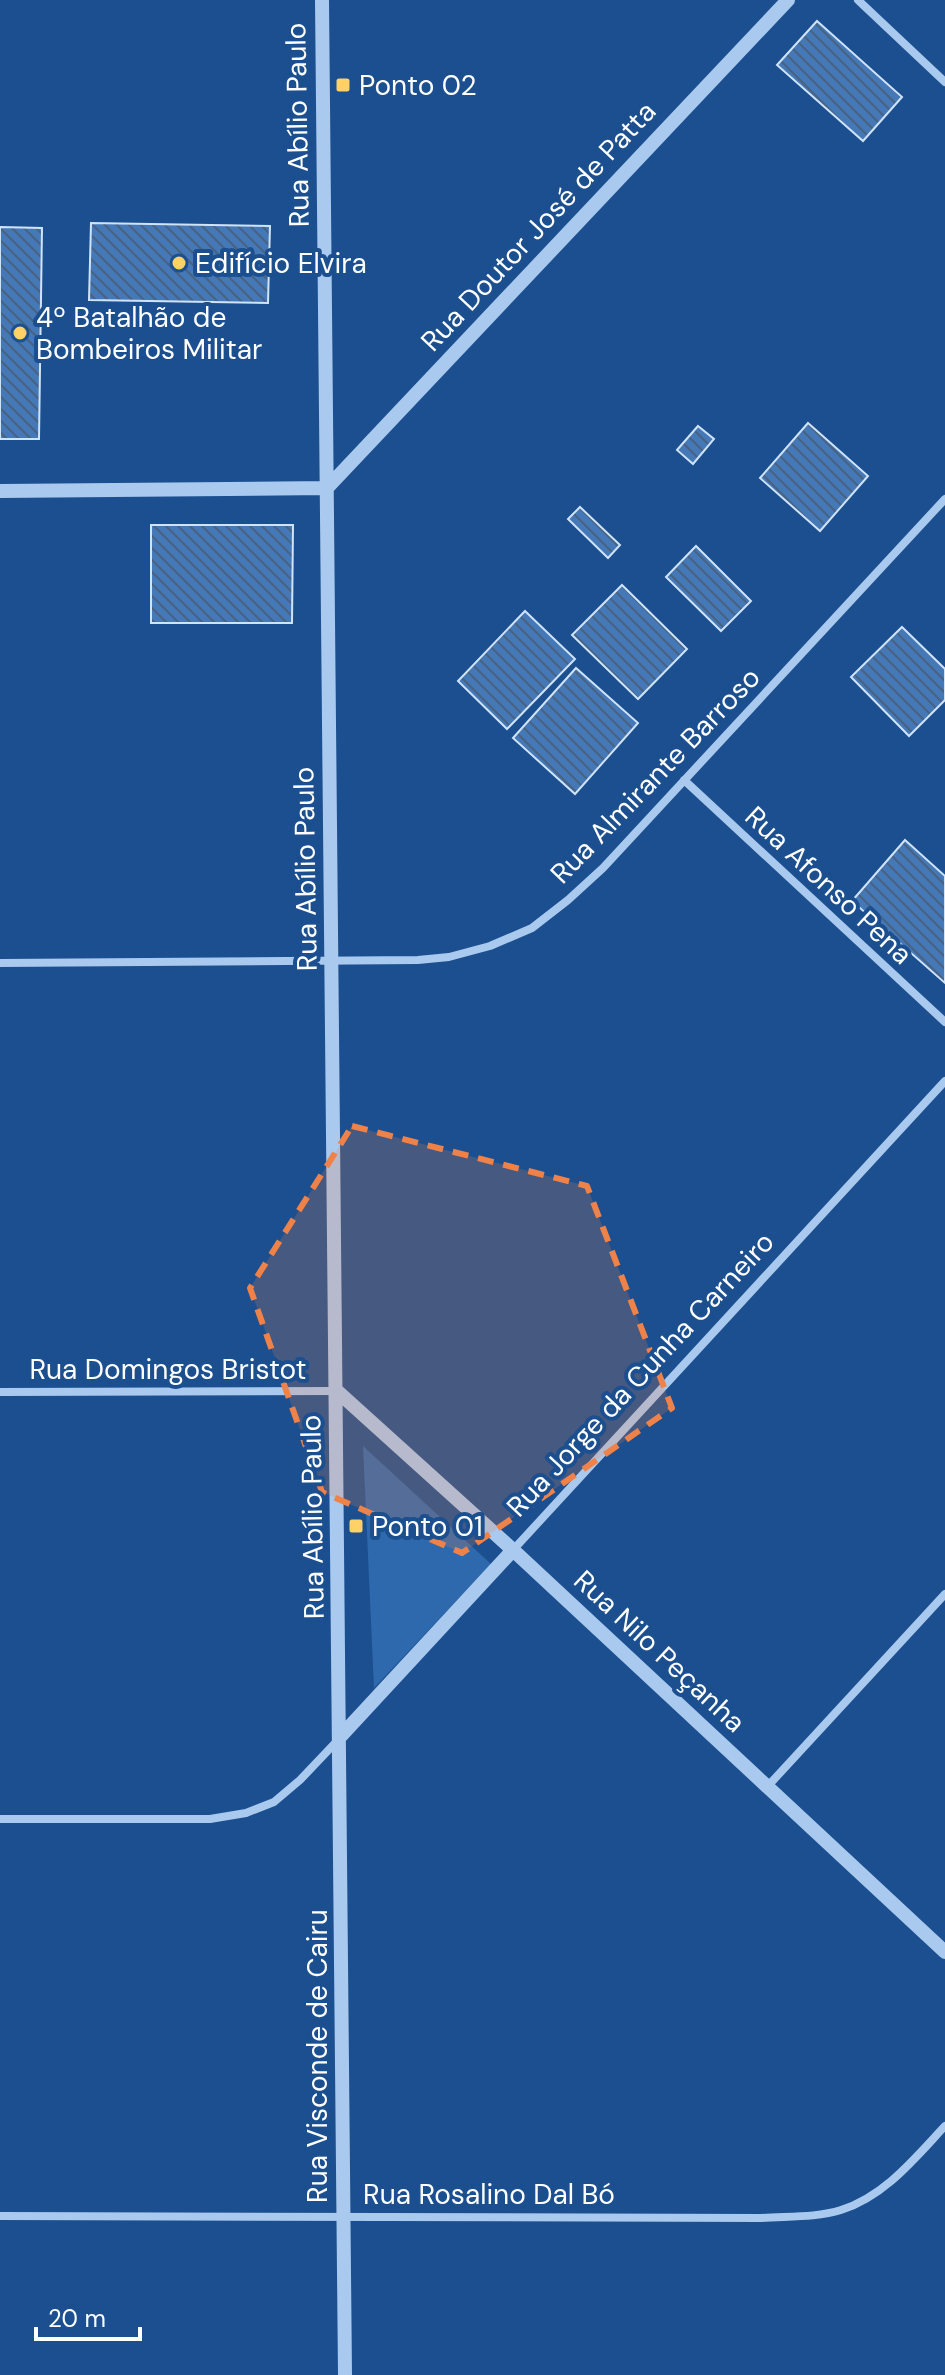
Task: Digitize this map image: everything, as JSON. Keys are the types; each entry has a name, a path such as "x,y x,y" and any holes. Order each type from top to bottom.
{"street":[{"name":"Rua Abílio Paulo","path":"322,0 340,1737"},
{"name":"Rua Doutor José de Patta","path":"327,488 788,0"},
{"path":"858,0 945,82"},
{"path":"0,491 327,488"},
{"name":"Rua Almirante Barroso","path":"0,963 418,960 449,957 490,946 532,928 603,868 945,499"},
{"name":"Rua Afonso Pena","path":"684,780 945,1022"},
{"name":"Rua Jorge da Cunha Carneiro","path":"340,1737 945,1081"},
{"name":"Rua Domingos Bristot","path":"0,1392 337,1391"},
{"name":"Rua Nilo Peçanha","path":"337,1391 513,1550 945,1952"},
{"path":"767,1787 945,1594"},
{"path":"0,1819 210,1819 246,1813 274,1802 300,1780 340,1737"},
{"name":"Rua Visconde de Cairu","path":"340,1737 345,2375"},
{"name":"Rua Rosalino Dal Bó","path":"0,2216 761,2218 838,2211 862,2202 888,2184 945,2126"}],"highlighted area":[{"path":"352,1126 587,1186 672,1408 462,1553 322,1492 250,1288"}],"shaded area":[{"path":"363,1446 491,1564 374,1688"}],"building":[{"path":"817,21 902,97 863,141 777,65"},
{"name":"Edifício Elvira","path":"91,223 270,226 268,303 89,300"},
{"name":"4º Batalhão de Bombeiros Militar","path":"0,227 42,228 39,439 0,439"},
{"path":"808,423 868,476 820,531 760,478"},
{"path":"698,426 714,439 693,464 677,450"},
{"path":"580,507 620,545 608,558 568,519"},
{"path":"151,525 293,525 292,623 151,623"},
{"path":"696,546 751,601 721,631 666,577"},
{"path":"622,585 687,649 638,699 572,635"},
{"path":"525,611 575,659 507,729 458,681"},
{"path":"902,627 945,669 945,700 909,736 851,677"},
{"path":"576,668 638,723 575,794 513,738"},
{"path":"905,840 945,876 945,983 852,901"}],"place":[{"name":"Ponto 02","path":"343,85"},
{"name":"Edifício Elvira","path":"179,263"},
{"name":"4º Batalhão de Bombeiros Militar","path":"20,333"},
{"name":"Ponto 01","path":"356,1526"}]}
